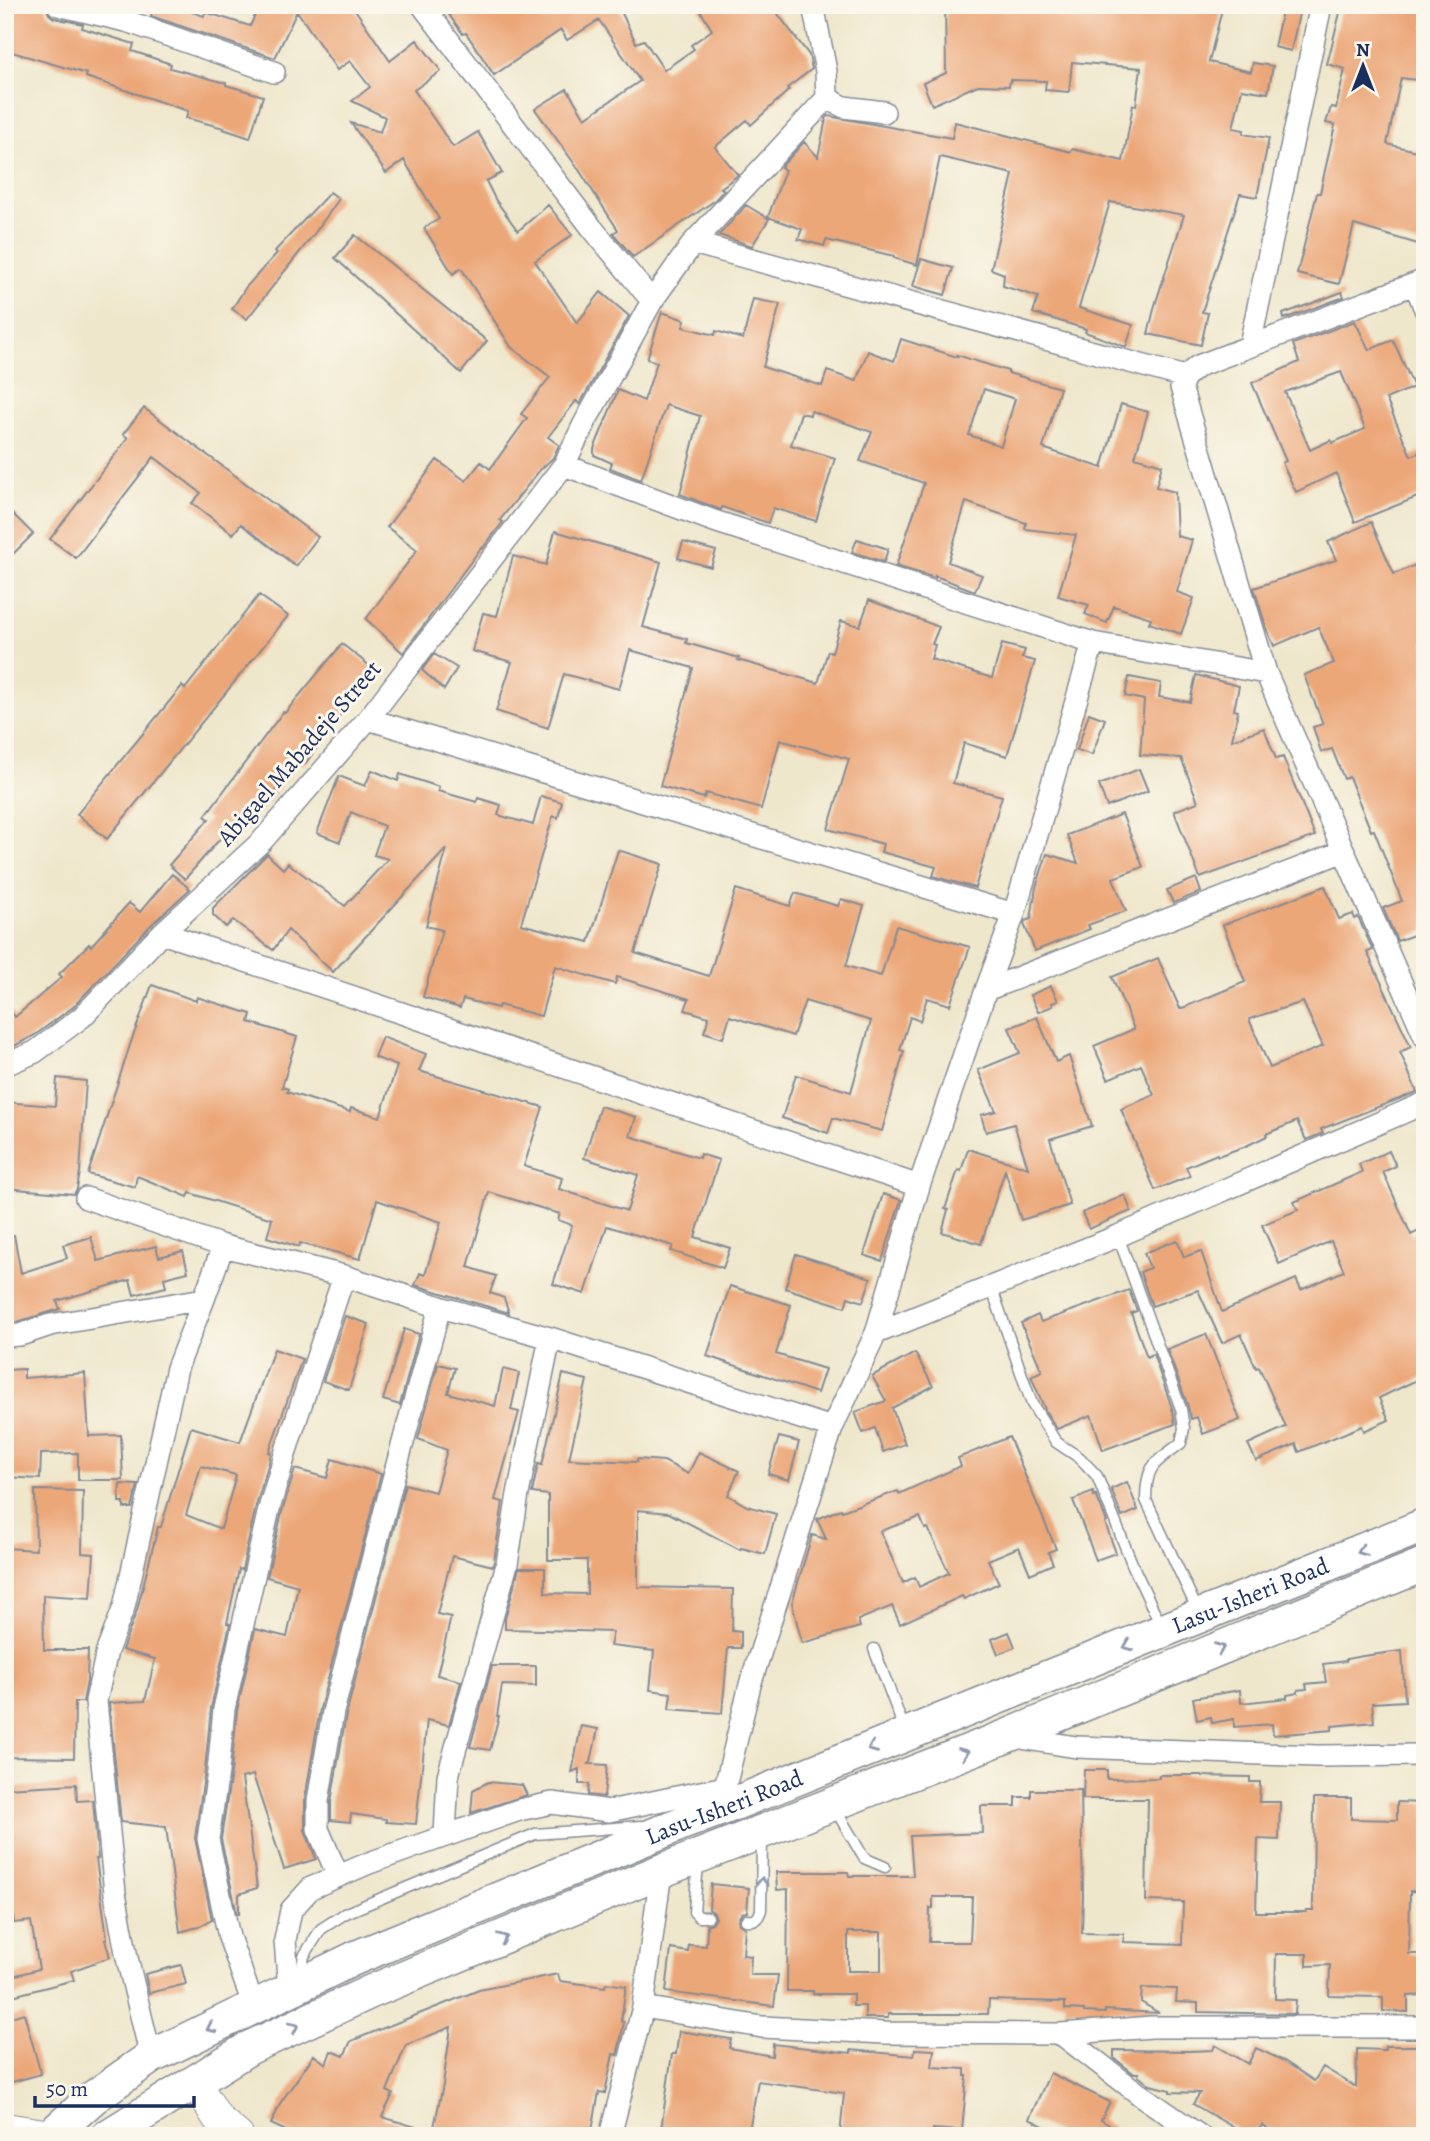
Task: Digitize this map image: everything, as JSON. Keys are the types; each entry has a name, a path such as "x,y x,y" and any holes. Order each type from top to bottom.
{"main road":[{"name":"Lasu-Isheri Road","path":"50,2135 94,2096 151,2057 355,1958 685,1822 726,1797 906,1734 1425,1525"},
{"name":"Lasu-Isheri Road","path":"113,2135 249,2048 370,1992 662,1871 1007,1736 1425,1564"},
{"path":"195,2082 218,2119 238,2136"},
{"path":"5,2128 50,2135"}],"street":[{"path":"58,5 127,13 274,72"},
{"path":"422,5 592,228 652,300"},
{"path":"813,5 827,71 827,98 844,107 884,112"},
{"path":"1250,345 1321,5"},
{"name":"Abigael Mabadeje Street","path":"5,1065 35,1052 82,1017 162,933 262,841 368,719 564,465 652,300 693,243 827,98"},
{"path":"693,243 1185,377"},
{"path":"1425,309 1420,282 1198,366 1185,377 1181,387 1266,673 1425,1037"},
{"path":"564,465 715,521 1093,643 1266,673"},
{"path":"304,1982 285,1940 291,1910 311,1888 338,1876 445,1835 519,1810 552,1803 609,1811 726,1797 750,1685 832,1428 876,1333 919,1186 985,990 1014,914 1093,643"},
{"path":"368,719 1014,914"},
{"path":"985,990 1344,851"},
{"path":"162,933 919,1186"},
{"path":"876,1333 1118,1236 1425,1102"},
{"path":"86,1198 223,1246 344,1276 832,1428"},
{"path":"151,2057 127,1958 115,1893 96,1700 107,1651 124,1607 177,1368 223,1246"},
{"path":"254,2007 229,1937 208,1839 224,1709 269,1509 344,1276"},
{"path":"5,1336 20,1335 50,1325 204,1299"},
{"path":"338,1876 318,1829 318,1801 333,1712 440,1307"},
{"path":"445,1835 448,1776 507,1564 518,1494 550,1338"},
{"path":"1007,1736 1076,1747 1317,1756 1425,1755"},
{"path":"611,2136 643,2007 662,1871"},
{"path":"643,2007 762,2027 885,2033 1061,2034 1152,2027 1425,2027"},
{"path":"1061,2034 1139,2094 1200,2136"}],"lane":[{"path":"1118,1236 1181,1409 1184,1428 1181,1443 1152,1465 1146,1480 1146,1500 1201,1616"},
{"path":"991,1286 1032,1404 1056,1442 1080,1458 1097,1475 1163,1632"},
{"path":"874,1649 906,1734"},
{"path":"832,1804 864,1858 885,1867"},
{"path":"304,1982 304,1956 321,1929 346,1913 536,1834 685,1822"},
{"path":"746,1920 758,1919 761,1910 763,1832"},
{"path":"698,1857 694,1912 699,1917 708,1917"},
{"path":"563,1862 597,1858"},
{"path":"304,1982 358,1943"}],"building":[{"path":"5,5 45,5 54,18 83,24 82,28 134,44 132,51 171,64 170,68 263,96 250,138 186,118 188,111 86,77 87,74 5,50"},
{"path":"154,5 170,5 204,16 205,12 250,26 260,5 352,5 390,61 417,40 441,71 414,90 453,147 478,132 502,173 486,181 495,199 518,231 548,205 572,235 535,261 577,323 601,292 629,316 580,404 576,401 548,437 559,445 553,458 500,520 503,522 403,653 366,619 417,550 387,527 437,460 466,481 481,462 490,469 527,418 521,414 550,377 511,347 461,268 453,274 424,228 439,219 404,160 386,173 351,123 380,132 385,117 352,101 370,87 350,61 337,70 297,11 275,58 151,16"},
{"path":"442,5 622,5 619,7 636,43 644,40 664,70 694,49 691,45 712,30 697,5 771,5 809,55 812,69 787,88 789,90 751,125 747,120 715,147 738,175 721,188 724,190 714,201 633,257 613,233 618,230 535,109 567,89 585,118 640,81 599,20 567,40 561,30 494,75 466,33 463,34"},
{"path":"945,5 1223,5 1209,62 1251,72 1253,63 1273,66 1268,93 1242,89 1233,128 1244,130 1243,134 1269,138 1257,197 1240,194 1202,312 1208,313 1201,345 1148,334 1184,215 1110,202 1079,308 1133,325 1126,347 1085,332 1086,329 1033,313 1038,297 1003,286 1004,274 991,269 1013,174 940,157 917,265 894,256 826,240 824,246 798,239 802,229 768,217 785,170 781,167 804,142 818,157 828,116 952,138 955,122 1071,152 1072,149 1123,161 1133,105 1136,106 1141,68 1072,62 1069,92 1045,90 1046,81 1010,80 1009,86 978,85 932,105 923,83 946,73"},
{"path":"1342,5 1425,5 1425,81 1401,78 1387,144 1425,153 1425,233 1421,245 1354,225 1339,284 1297,274 1317,193 1320,193 1335,125 1326,123 1331,107 1336,108 1345,69 1327,64"},
{"path":"1282,11 1299,14 1291,51 1274,47"},
{"path":"330,192 339,199 247,319 232,309 246,287 277,253 275,251"},
{"path":"746,205 769,219 752,246 719,235"},
{"path":"355,235 487,341 461,373 335,258"},
{"path":"921,259 953,268 945,295 913,286"},
{"path":"1342,292 1344,297 1284,319 1283,314"},
{"path":"753,299 780,304 763,367 822,386 827,371 856,381 868,351 894,361 901,339 1060,388 1043,448 1102,468 1121,404 1148,412 1135,457 1162,465 1156,487 1175,492 1177,536 1192,540 1177,592 1194,598 1181,634 1149,623 1151,618 1114,606 1107,623 1085,614 1089,605 1058,596 1076,535 1025,529 1026,523 966,502 948,562 982,575 975,591 935,576 896,566 924,483 860,461 872,432 811,411 810,415 801,413 791,445 835,458 816,521 773,508 768,523 722,507 721,510 680,494 700,416 666,405 641,480 610,468 612,463 594,455 618,390 644,401 657,362 647,359 662,312 685,320 683,327 715,335 716,331 743,339","holes":["984,389 1015,399 1001,446 969,435"]},
{"path":"1355,321 1369,350 1393,340 1414,387 1386,399 1411,456 1425,450 1425,494 1355,522 1336,473 1296,492 1282,463 1286,461 1252,383 1299,362 1293,344","holes":["1341,372 1365,429 1310,450 1285,392"]},
{"path":"144,408 318,537 296,566 241,524 233,534 192,503 201,493 154,457 76,558 50,539 128,438 123,434"},
{"path":"5,506 33,534 5,562"},
{"path":"1371,522 1394,574 1425,561 1425,931 1397,941 1383,908 1402,901 1374,830 1371,831 1349,777 1344,779 1332,749 1321,752 1313,727 1323,724 1304,675 1334,663 1318,627 1274,646 1254,588 1336,560 1328,542"},
{"path":"555,531 661,562 643,627 687,639 686,643 739,658 738,660 818,683 828,651 832,652 841,621 860,626 869,600 939,627 932,644 935,645 931,659 992,678 1002,644 1025,650 1022,658 1035,661 1007,756 964,743 953,783 1002,796 975,888 933,876 936,867 881,852 883,844 828,829 849,759 780,740 761,809 706,793 704,798 660,786 693,668 630,650 619,689 564,674 548,728 496,711 512,662 472,651 483,613 497,616 513,556 546,565"},
{"path":"857,539 888,549 884,562 852,552"},
{"path":"683,542 716,551 711,567 678,558"},
{"path":"259,595 288,616 107,839 77,814 182,686 185,689"},
{"path":"342,644 376,671 359,693 357,692 305,764 298,763 236,840 226,832 185,879 169,865 209,819 205,816 283,712 285,713"},
{"path":"434,654 457,668 444,690 422,670"},
{"path":"1196,675 1239,686 1234,710 1238,711 1232,740 1264,728 1276,759 1283,757 1315,836 1200,878 1174,811 1198,802 1181,758 1140,755 1144,700 1125,696 1129,677 1161,683 1159,697 1190,702"},
{"path":"1089,713 1105,719 1092,755 1077,750"},
{"path":"1139,769 1148,791 1107,807 1099,785"},
{"path":"372,770 398,781 400,774 439,787 438,791 477,802 478,798 501,805 498,815 533,825 541,796 562,802 558,818 553,816 521,924 589,942 618,850 662,864 635,953 709,976 736,889 790,906 795,893 838,906 841,899 864,906 846,966 881,976 896,926 970,947 950,1005 927,998 920,1021 910,1017 900,1050 904,1051 882,1131 833,1118 828,1133 782,1118 796,1075 851,1092 871,1021 805,1001 793,1036 730,1016 723,1038 704,1032 709,1017 685,1010 689,999 617,977 615,984 555,966 541,1016 463,999 460,1008 423,997 442,930 426,926 447,848 333,972 288,930 273,950 233,920 226,927 213,915 213,908 267,854 283,869 288,863 345,906 388,859 374,855 384,826 351,812 340,842 317,833 339,776 365,786"},
{"path":"1122,814 1143,867 1113,878 1126,911 1088,925 1090,929 1035,951 1024,924 1031,919 1036,887 1047,854 1078,863 1067,835"},
{"path":"172,874 190,889 152,924 73,1007 35,1035 5,1051 5,1004 15,1017 62,977 59,974 89,944 91,946 129,903 140,912"},
{"path":"1196,878 1201,892 1173,903 1167,890"},
{"path":"1325,886 1339,919 1353,914 1355,919 1358,917 1373,950 1367,952 1411,1047 1400,1052 1417,1092 1321,1129 1323,1133 1306,1140 1297,1121 1246,1146 1186,1167 1190,1176 1155,1190 1121,1109 1154,1095 1141,1065 1108,1079 1094,1046 1134,1029 1112,977 1158,958 1180,1009 1245,982 1223,925","holes":["1303,1002 1323,1046 1270,1068 1249,1019"]},
{"path":"152,985 196,1001 197,997 251,1014 249,1022 297,1037 282,1087 288,1089 287,1092 350,1112 351,1108 380,1117 397,1066 374,1057 382,1037 426,1054 419,1071 543,1107 524,1166 562,1178 559,1189 627,1211 638,1175 584,1158 600,1106 636,1117 630,1136 699,1158 700,1154 719,1160 695,1237 730,1248 723,1268 671,1251 673,1246 607,1226 585,1294 553,1284 572,1225 558,1220 560,1214 489,1192 468,1267 496,1276 490,1293 504,1298 509,1313 415,1285 420,1273 425,1275 441,1222 377,1200 360,1259 300,1243 299,1247 267,1237 272,1219 190,1193 188,1197 137,1176 135,1187 88,1174"},
{"path":"1051,986 1058,1001 1038,1012 1030,995"},
{"path":"1037,1017 1056,1062 1069,1056 1092,1126 1050,1139 1070,1205 1021,1220 1005,1170 981,1244 942,1232 948,1210 945,1209 968,1149 1028,1168 1014,1124 986,1132 981,1115 996,1111 978,1070 1020,1053 1009,1028"},
{"path":"57,1078 86,1081 77,1189 74,1194 5,1188 5,1102 55,1106"},
{"path":"1389,1151 1396,1166 1383,1172 1411,1235 1425,1228 1425,1376 1379,1398 1389,1420 1364,1431 1362,1426 1299,1452 1296,1444 1256,1461 1248,1444 1286,1427 1259,1367 1256,1368 1241,1334 1222,1343 1198,1290 1152,1306 1140,1272 1150,1268 1144,1253 1177,1240 1184,1257 1201,1251 1222,1312 1296,1279 1301,1290 1344,1271 1331,1241 1279,1264 1262,1225 1298,1210 1294,1202 1362,1172 1359,1164"},
{"path":"883,1194 901,1200 882,1261 864,1255"},
{"path":"1125,1195 1131,1211 1089,1229 1082,1213"},
{"path":"5,1235 14,1235 21,1273 67,1258 63,1245 91,1237 98,1261 156,1246 159,1257 183,1251 188,1272 164,1278 166,1287 134,1295 130,1280 57,1301 60,1309 5,1323"},
{"path":"796,1254 871,1278 863,1302 848,1297 845,1307 785,1288"},
{"path":"730,1286 791,1305 776,1354 825,1369 817,1393 707,1356"},
{"path":"1129,1290 1137,1311 1131,1313 1147,1357 1153,1354 1175,1424 1103,1450 1091,1415 1057,1429 1046,1412 1031,1376 1042,1371 1021,1323 1038,1315 1041,1322"},
{"path":"345,1316 369,1324 349,1390 323,1381"},
{"path":"404,1329 419,1334 400,1405 383,1400"},
{"path":"1206,1334 1240,1420 1203,1434 1197,1417 1191,1419 1167,1349"},
{"path":"274,1349 302,1359 269,1452 269,1462 242,1570 239,1569 211,1708 195,1838 212,1920 180,1932 166,1827 121,1822 109,1703 145,1701 155,1659 122,1650 137,1610 158,1527 161,1527 191,1427 240,1442","holes":["201,1466 236,1475 221,1529 186,1515"]},
{"path":"915,1353 933,1386 892,1408 905,1444 883,1452 875,1428 863,1433 855,1412 886,1401 872,1376"},
{"path":"438,1364 455,1368 448,1393 495,1406 503,1369 519,1373 511,1410 519,1412 495,1500 503,1502 493,1566 452,1556 437,1614 451,1617 437,1675 461,1681 449,1725 427,1720 416,1824 386,1822 386,1819 351,1814 350,1822 331,1820 331,1802 346,1715 405,1484 435,1492 447,1450 418,1439"},
{"path":"24,1369 24,1378 85,1373 89,1436 121,1435 123,1480 78,1480 78,1453 41,1454 40,1479 5,1477 5,1370"},
{"path":"563,1374 587,1380 569,1459 664,1461 688,1474 699,1452 739,1471 728,1495 747,1506 776,1514 765,1554 741,1548 740,1550 669,1513 638,1510 638,1587 733,1589 732,1631 741,1632 741,1648 728,1648 722,1713 669,1709 671,1693 650,1690 654,1651 610,1646 613,1632 505,1629 505,1619 519,1568 545,1568 545,1593 587,1594 587,1560 548,1560 548,1495 532,1493 538,1464 542,1465"},
{"path":"779,1437 799,1442 789,1480 768,1474"},
{"path":"1009,1437 1056,1549 1048,1552 1053,1564 1030,1574 1019,1547 988,1560 999,1583 964,1599 962,1596 900,1624 892,1606 858,1620 860,1627 802,1643 792,1603 812,1535 826,1539 817,1519 898,1491 899,1494 961,1466 958,1458","holes":["920,1517 925,1529 928,1528 949,1573 919,1587 915,1577 903,1583 880,1531"]},
{"path":"332,1459 381,1474 320,1709 305,1799 305,1830 316,1859 284,1869 253,1775 242,1778 257,1888 239,1894 237,1914 221,1839 237,1711 255,1629 287,1637 298,1586 267,1577 295,1469 327,1478"},
{"path":"1127,1482 1138,1510 1122,1517 1111,1489"},
{"path":"120,1484 138,1485 132,1508 124,1508 124,1502 119,1502"},
{"path":"35,1490 83,1491 82,1553 94,1554 91,1598 43,1595 44,1650 88,1650 83,1702 75,1702 74,1758 5,1757 5,1548 36,1550"},
{"path":"1093,1492 1107,1522 1105,1523 1116,1553 1096,1560 1073,1500"},
{"path":"1009,1632 1015,1647 998,1654 992,1639"},
{"path":"1402,1651 1405,1701 1372,1703 1374,1722 1332,1726 1332,1730 1273,1735 1272,1724 1234,1727 1234,1719 1212,1723 1211,1717 1197,1720 1193,1698 1240,1690 1241,1703 1287,1698 1287,1695 1298,1693 1298,1690 1307,1689 1306,1684 1326,1682 1323,1664"},
{"path":"492,1666 536,1666 536,1686 502,1685 499,1716 490,1750 470,1747"},
{"path":"581,1726 598,1729 589,1764 607,1765 604,1797 588,1795 589,1784 579,1784 579,1769 572,1772"},
{"path":"1084,1770 1107,1770 1107,1779 1202,1775 1250,1777 1250,1782 1260,1782 1259,1802 1280,1802 1279,1840 1258,1839 1256,1912 1313,1910 1314,1798 1351,1798 1351,1819 1397,1820 1397,1802 1425,1803 1425,1892 1410,1891 1409,1954 1425,1954 1425,1995 1408,1996 1408,2012 1383,2011 1383,1997 1329,1996 1330,1965 1307,1966 1307,1954 1276,1954 1275,1999 1296,2000 1295,2014 1198,2012 1198,2003 1176,2002 1177,1989 1142,1988 1141,2002 1159,2013 1105,2010 1105,2013 1084,2012 1065,2009 1065,2002 989,2000 988,2014 888,2014 888,2018 865,2018 865,2006 853,2006 853,1994 787,1991 788,1889 777,1890 776,1872 848,1872 849,1876 913,1876 910,1836 982,1833 981,1806 1016,1806 1016,1797 1031,1797 1031,1790 1081,1790 1082,1933 1124,1934 1124,1942 1182,1944 1183,1902 1146,1901 1148,1799 1083,1799","holes":["933,1897 972,1897 970,1942 929,1942","848,1932 881,1932 881,1971 848,1971"]},
{"path":"488,1782 522,1785 527,1795 471,1813 473,1790"},
{"path":"76,1784 77,1801 93,1800 96,1859 105,1939 110,1957 71,1971 74,1980 5,1998 5,1978 39,1969 31,1921 14,1923 11,1894 5,1895 6,1788"},
{"path":"711,1884 749,1888 747,1912 742,1913 738,1919 739,1924 745,1928 743,1955 751,1956 750,1975 778,1975 774,2006 666,1992 671,1949 688,1952 689,1945 706,1946 707,1925 716,1918 709,1909"},
{"path":"181,1965 186,1984 149,1993 145,1974"},
{"path":"558,1974 560,1981 605,1987 606,1983 626,1986 620,2043 617,2055 613,2054 605,2093 599,2092 591,2136 432,2136 451,2027 406,2045 387,2091 393,2094 382,2117 429,2131 428,2136 297,2136 271,2124 281,2102 314,2055 326,2064 331,2051 344,2056 351,2041 479,1990"},
{"path":"24,2013 41,2074 5,2084 5,2019"},
{"path":"679,2031 731,2039 729,2048 772,2056 773,2044 851,2053 851,2050 914,2056 915,2049 934,2050 932,2067 965,2069 967,2076 962,2131 933,2129 933,2134 900,2131 899,2136 840,2136 844,2093 758,2081 748,2136 660,2136 672,2054 676,2054"},
{"path":"1215,2045 1248,2064 1256,2048 1286,2062 1314,2081 1323,2067 1356,2087 1357,2049 1385,2050 1385,2046 1425,2046 1425,2134 1280,2136 1262,2125 1255,2136 1234,2136 1238,2130 1193,2104 1200,2093 1170,2092 1150,2085 1138,2076 1139,2073 1133,2073 1114,2058 1114,2050 1213,2050"},
{"path":"1050,2073 1110,2102 1101,2120 1127,2136 1064,2136 1029,2119"}]}
